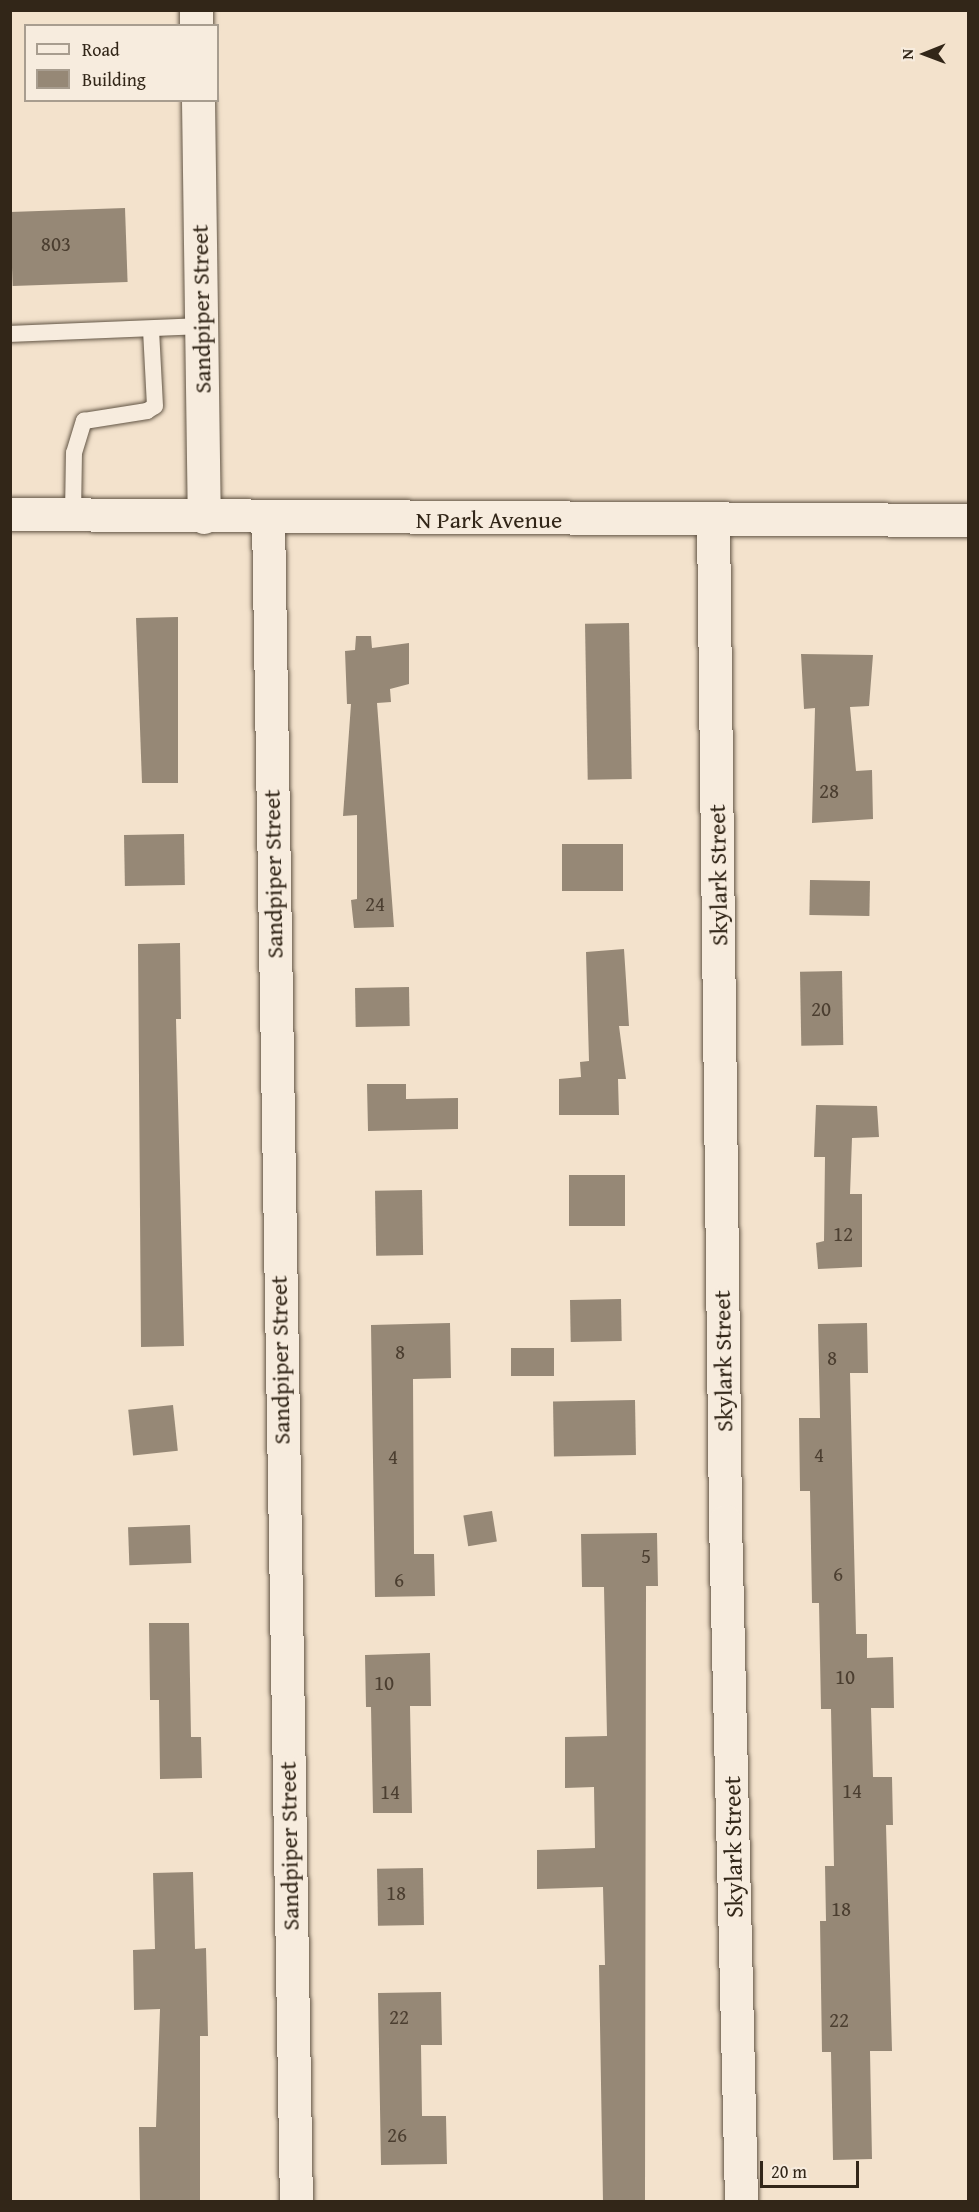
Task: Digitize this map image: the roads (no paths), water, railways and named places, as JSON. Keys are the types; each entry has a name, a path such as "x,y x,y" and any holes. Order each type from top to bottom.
{"street":[{"name":"Sandpiper Street","path":"198,102 204,517"},
{"name":"N Park Avenue","path":"10,513 268,518 712,521 969,519"},
{"name":"Sandpiper Street","path":"268,518 296,2202"},
{"name":"Skylark Street","path":"712,521 725,1521 741,2202"}],"lane":[{"path":"10,334 151,330 201,326"},
{"path":"73,514 74,453 84,421 147,411 155,406 151,330"}]}
